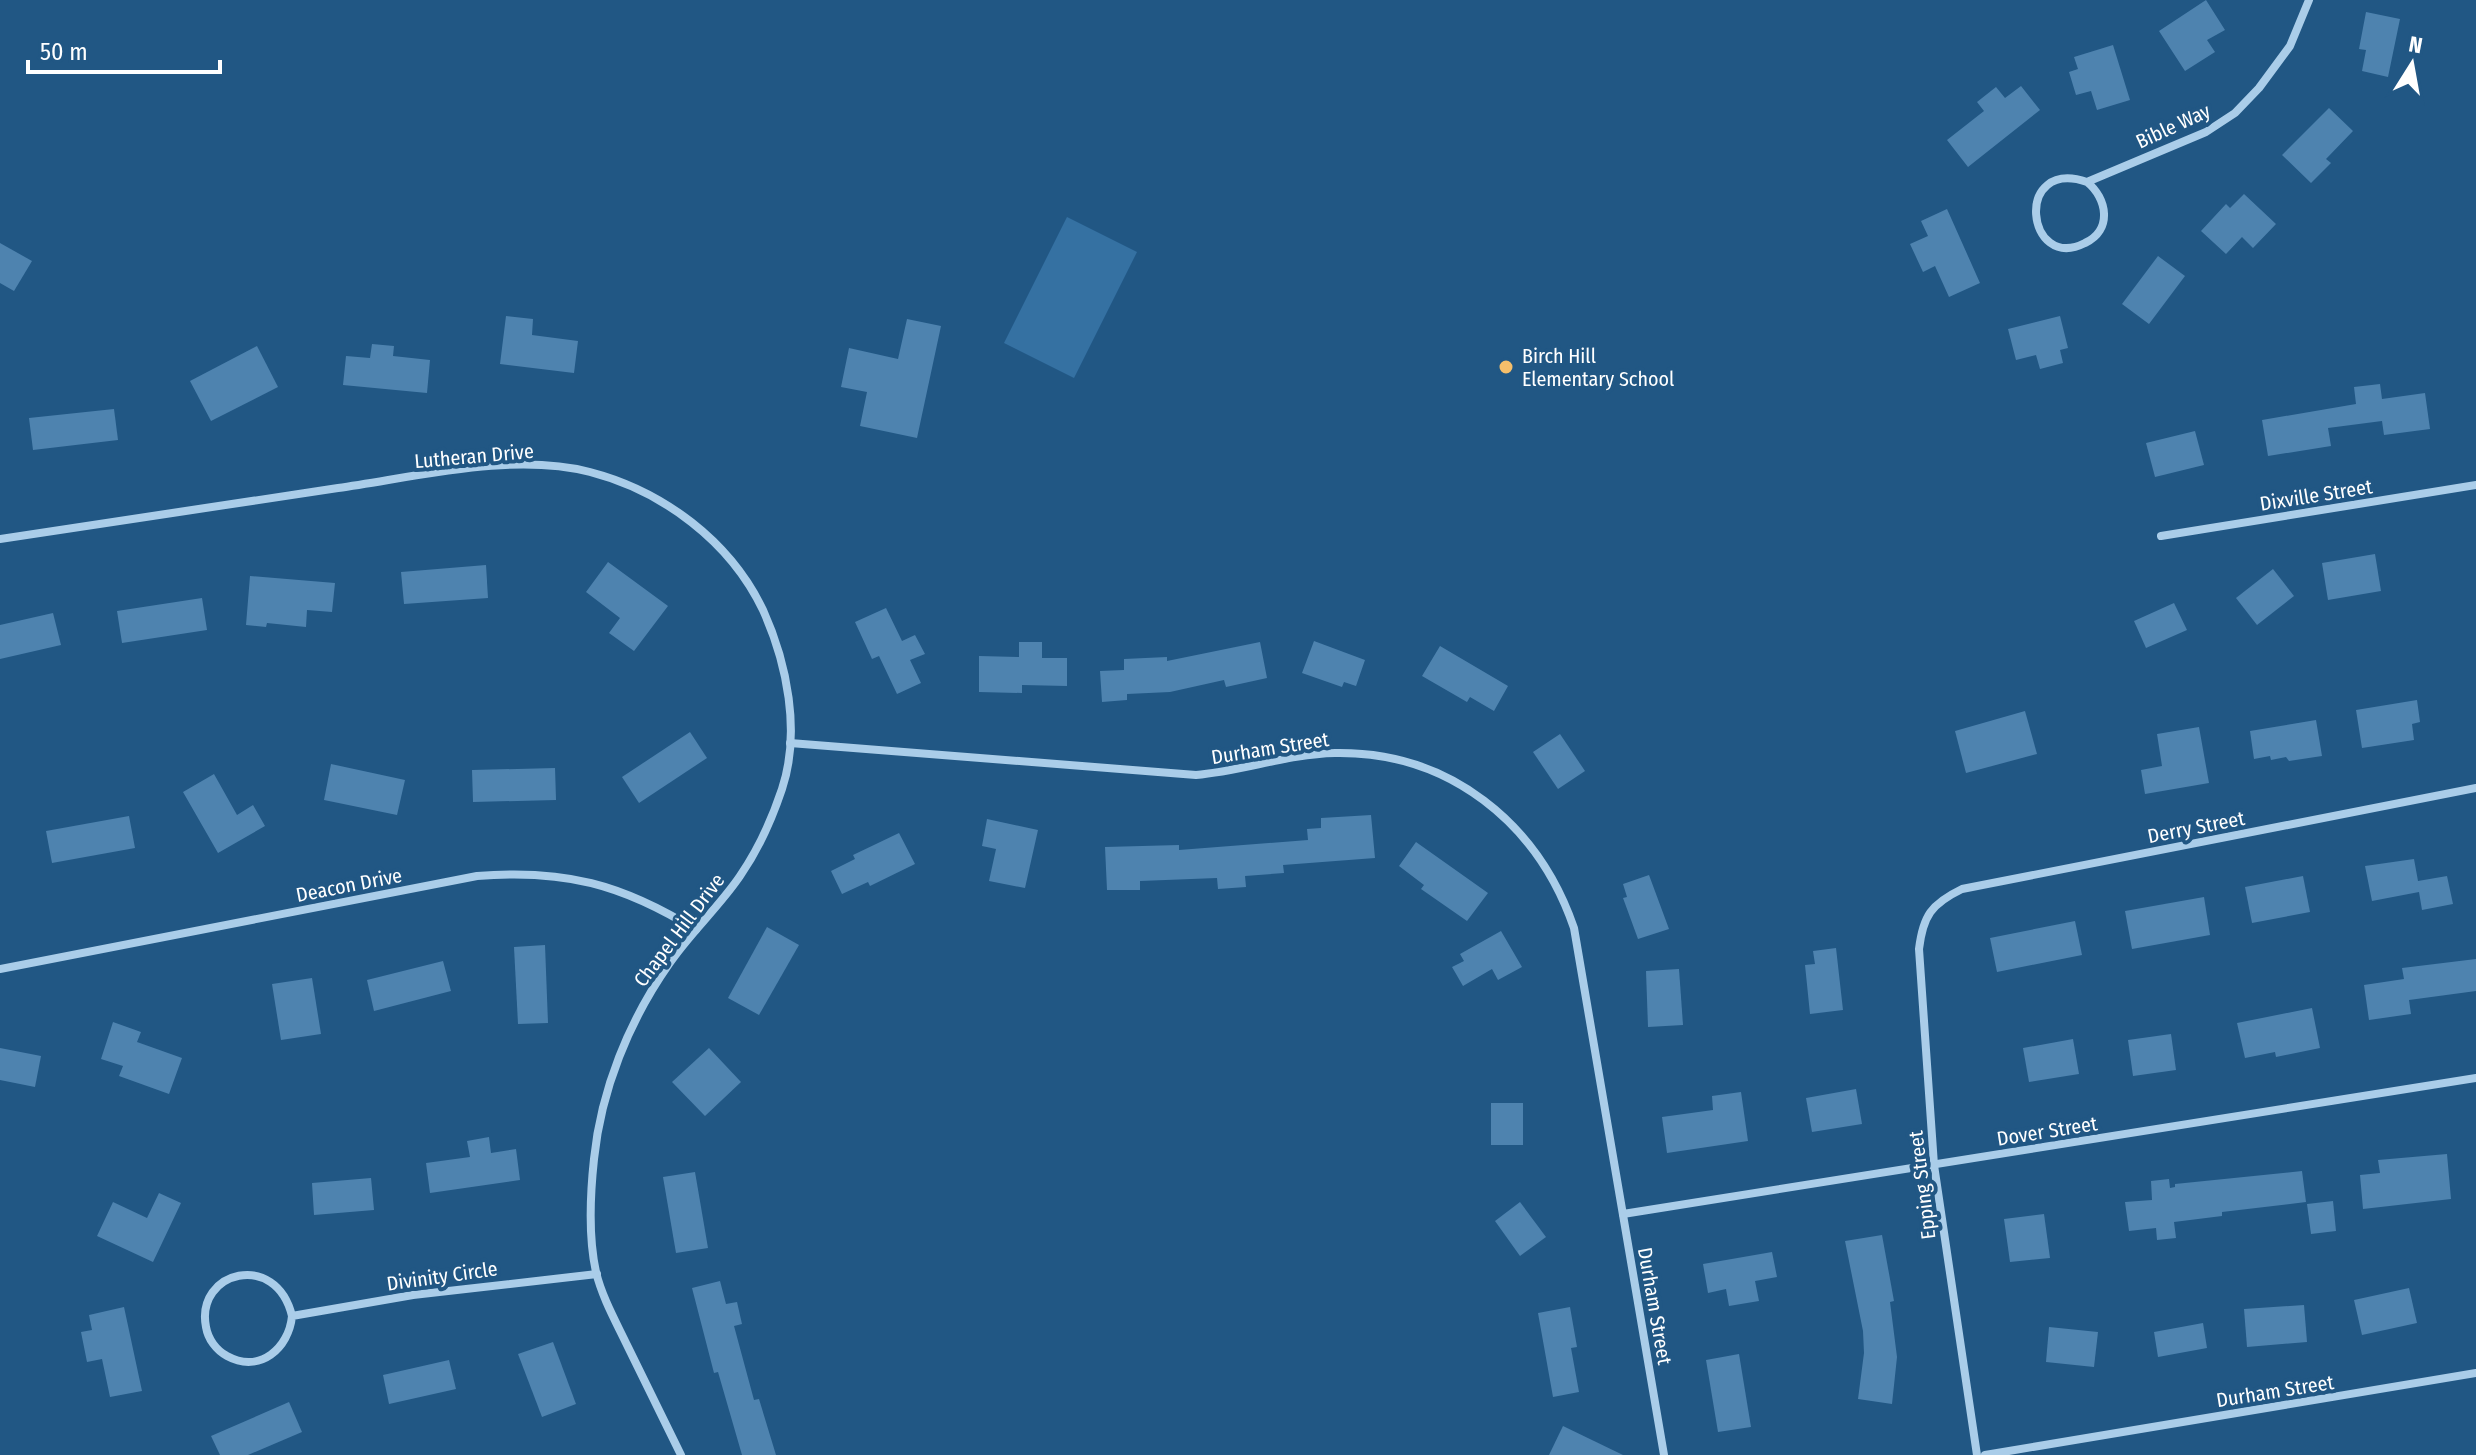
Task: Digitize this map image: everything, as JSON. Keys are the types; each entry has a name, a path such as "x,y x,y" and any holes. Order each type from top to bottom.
{"street":[{"name":"Bible Way","path":"2087,182 2101,198 2104,209 2100,230 2083,245 2062,247 2051,243 2036,224 2036,200 2043,190 2052,182 2075,178 2087,182 2206,132 2235,113 2259,88 2290,46 2309,0"},
{"name":"Lutheran Drive","path":"0,539 467,469 550,466 590,472 662,501 694,523 738,570 757,599 775,640 787,695 790,743"},
{"name":"Dixville Street","path":"2161,536 2476,485"},
{"name":"Chapel Hill Drive","path":"681,1455 612,1313 597,1274 591,1202 599,1119 621,1054 646,1000 671,961 740,877 757,847 783,786 790,743"},
{"name":"Durham Street","path":"790,743 1196,775 1228,773 1304,756 1336,753 1406,761 1435,772 1492,806 1514,825 1542,860 1565,902 1580,952 1664,1455"},
{"name":"Derry Street","path":"1930,911 1962,889 2476,788"},
{"name":"Deacon Drive","path":"0,969 477,876 523,872 597,883 633,895 696,930"},
{"name":"Epping Street","path":"1930,911 1921,930 1919,949 1934,1165 1977,1455"},
{"name":"Dover Street","path":"1623,1214 2476,1078"},
{"name":"Divinity Circle","path":"292,1316 413,1295 597,1274"},
{"path":"239,1275 269,1279 288,1301 292,1316 291,1330 276,1352 250,1362 236,1360 213,1345 204,1319 214,1291 225,1281 239,1275"},
{"name":"Durham Street","path":"1985,1455 2476,1373"}],"shaded area":[{"path":"1067,217 1137,252 1074,378 1004,343"}],"building":[{"path":"2206,0 2225,30 2207,40 2215,52 2185,71 2159,31"},
{"path":"2366,12 2400,19 2388,77 2362,71 2366,50 2359,49"},
{"path":"2113,45 2130,100 2097,110 2091,91 2076,95 2069,72 2078,69 2074,57"},
{"path":"2021,86 2040,110 1968,167 1947,140 1984,111 1977,102 1996,87 2005,98"},
{"path":"2329,108 2353,131 2326,159 2331,163 2311,183 2282,155"},
{"path":"2244,194 2276,224 2253,248 2242,237 2226,254 2201,231 2226,204 2230,208"},
{"path":"1947,209 1980,283 1949,297 1935,266 1923,272 1910,244 1928,236 1921,221"},
{"path":"0,243 32,261 14,291 0,283"},
{"path":"2158,256 2185,276 2149,324 2122,304"},
{"path":"506,316 533,319 532,335 578,341 574,373 500,364"},
{"path":"2060,316 2068,348 2060,350 2063,363 2040,369 2036,355 2016,360 2008,329"},
{"path":"907,319 941,326 917,438 860,426 867,392 841,387 849,348 898,359"},
{"path":"372,344 394,346 393,356 430,360 427,393 343,385 346,356 370,358"},
{"path":"257,346 278,387 211,421 190,381"},
{"path":"2380,384 2382,399 2425,393 2430,429 2384,435 2382,421 2328,428 2331,446 2268,456 2262,420 2356,404 2354,387"},
{"path":"114,409 118,440 33,450 29,418"},
{"path":"2195,431 2204,465 2155,477 2146,443"},
{"path":"2375,554 2381,591 2328,600 2322,563"},
{"path":"608,562 668,606 634,651 609,633 620,618 586,592"},
{"path":"486,565 488,598 404,604 401,572"},
{"path":"2273,569 2294,596 2257,625 2236,598"},
{"path":"250,576 335,583 332,612 307,610 306,627 267,623 266,627 246,625"},
{"path":"202,598 207,630 122,643 117,611"},
{"path":"2174,603 2187,630 2146,648 2134,621"},
{"path":"886,608 902,641 915,635 925,654 910,660 921,683 897,694 879,656 872,659 855,622"},
{"path":"53,613 61,645 0,659 0,625"},
{"path":"1314,641 1365,660 1356,686 1344,682 1342,687 1302,673"},
{"path":"1019,642 1042,642 1042,658 1067,658 1067,686 1022,685 1022,693 979,692 979,656 1019,657"},
{"path":"1260,642 1267,678 1226,687 1224,680 1170,692 1127,694 1127,700 1102,702 1100,671 1124,670 1124,659 1167,657 1167,661"},
{"path":"1440,646 1508,686 1494,711 1470,697 1467,702 1422,676"},
{"path":"2417,700 2420,722 2412,724 2414,740 2362,748 2356,710"},
{"path":"2025,711 2037,754 1966,773 1955,731"},
{"path":"2316,720 2322,756 2289,761 2286,757 2271,760 2270,756 2254,759 2250,731"},
{"path":"2199,727 2209,783 2145,794 2141,770 2162,766 2157,734"},
{"path":"690,732 707,758 639,803 622,777"},
{"path":"1560,734 1585,771 1558,789 1533,752"},
{"path":"331,764 405,780 397,815 324,800"},
{"path":"555,768 556,800 473,802 472,770"},
{"path":"214,774 237,815 253,805 265,826 218,853 183,792"},
{"path":"1371,815 1375,858 1283,865 1284,873 1245,876 1246,887 1218,889 1217,878 1140,881 1140,890 1107,890 1105,847 1179,845 1179,850 1308,840 1307,829 1321,828 1321,818"},
{"path":"129,816 135,848 52,863 46,831"},
{"path":"987,819 1038,830 1025,888 989,881 996,849 982,846"},
{"path":"899,833 915,864 870,886 868,882 842,894 831,871 855,859 853,855"},
{"path":"1416,842 1488,893 1467,921 1421,889 1424,885 1399,866"},
{"path":"2414,859 2418,881 2447,876 2453,904 2422,910 2419,892 2372,901 2365,866"},
{"path":"1649,875 1669,929 1638,939 1623,898 1627,897 1623,884"},
{"path":"2303,876 2310,912 2252,923 2245,887"},
{"path":"2204,897 2210,935 2132,949 2125,911"},
{"path":"2075,921 2082,955 1997,972 1990,938"},
{"path":"767,927 799,945 759,1015 728,998"},
{"path":"1501,931 1522,967 1498,980 1492,969 1463,986 1452,967 1464,961 1460,954"},
{"path":"545,945 548,1023 518,1024 514,947"},
{"path":"1836,948 1843,1010 1810,1014 1805,965 1815,964 1813,951"},
{"path":"2476,959 2476,991 2409,1000 2411,1014 2369,1020 2364,985 2404,979 2402,968"},
{"path":"443,961 451,991 374,1011 367,980"},
{"path":"1679,969 1683,1025 1648,1027 1646,971"},
{"path":"312,978 321,1034 281,1040 272,984"},
{"path":"2312,1008 2320,1048 2276,1057 2275,1052 2245,1058 2237,1023"},
{"path":"113,1022 141,1032 137,1042 182,1058 169,1094 119,1076 123,1066 101,1059"},
{"path":"2171,1034 2176,1070 2133,1076 2128,1040"},
{"path":"2073,1039 2079,1074 2029,1082 2023,1048"},
{"path":"0,1048 41,1056 35,1087 0,1080"},
{"path":"709,1048 741,1082 705,1116 672,1082"},
{"path":"1856,1089 1862,1124 1812,1132 1806,1098"},
{"path":"1741,1092 1748,1141 1667,1153 1662,1117 1713,1110 1712,1096"},
{"path":"1491,1103 1523,1103 1523,1145 1491,1145"},
{"path":"489,1137 491,1153 516,1149 520,1180 430,1193 426,1163 470,1157 467,1141"},
{"path":"2447,1154 2451,1199 2363,1209 2360,1175 2380,1173 2378,1160"},
{"path":"2302,1171 2306,1202 2222,1212 2222,1216 2174,1222 2176,1238 2157,1240 2156,1228 2129,1231 2125,1202 2152,1200 2151,1181 2169,1179 2170,1188 2175,1184"},
{"path":"695,1172 708,1248 676,1253 663,1177"},
{"path":"371,1178 374,1210 314,1215 312,1183"},
{"path":"159,1193 181,1203 153,1262 97,1236 113,1202 147,1218"},
{"path":"2333,1201 2336,1231 2311,1234 2307,1204"},
{"path":"1520,1202 1546,1237 1520,1256 1495,1221"},
{"path":"2044,1214 2050,1258 2010,1262 2004,1219"},
{"path":"1882,1235 1894,1301 1890,1302 1897,1357 1892,1404 1858,1399 1864,1353 1863,1331 1845,1241"},
{"path":"1772,1252 1777,1277 1755,1281 1759,1301 1729,1306 1726,1289 1708,1293 1703,1264"},
{"path":"720,1281 726,1304 737,1302 742,1324 734,1326 754,1400 759,1399 776,1455 742,1455 718,1372 714,1373 692,1288"},
{"path":"2409,1288 2417,1323 2362,1335 2354,1300"},
{"path":"2304,1305 2307,1342 2247,1347 2244,1309"},
{"path":"124,1307 142,1391 110,1397 102,1359 87,1362 81,1332 92,1330 89,1315"},
{"path":"1570,1307 1577,1347 1571,1348 1579,1392 1553,1397 1538,1313"},
{"path":"2203,1323 2207,1348 2158,1357 2154,1332"},
{"path":"2049,1327 2098,1332 2094,1367 2046,1362"},
{"path":"553,1342 576,1404 542,1417 518,1354"},
{"path":"1739,1354 1751,1427 1718,1432 1706,1360"},
{"path":"449,1360 456,1389 389,1404 383,1375"},
{"path":"289,1402 302,1432 248,1455 220,1455 211,1436"},
{"path":"1563,1426 1623,1455 1549,1455"}],"place":[{"name":"Birch Hill Elementary School","path":"1506,367"}]}
